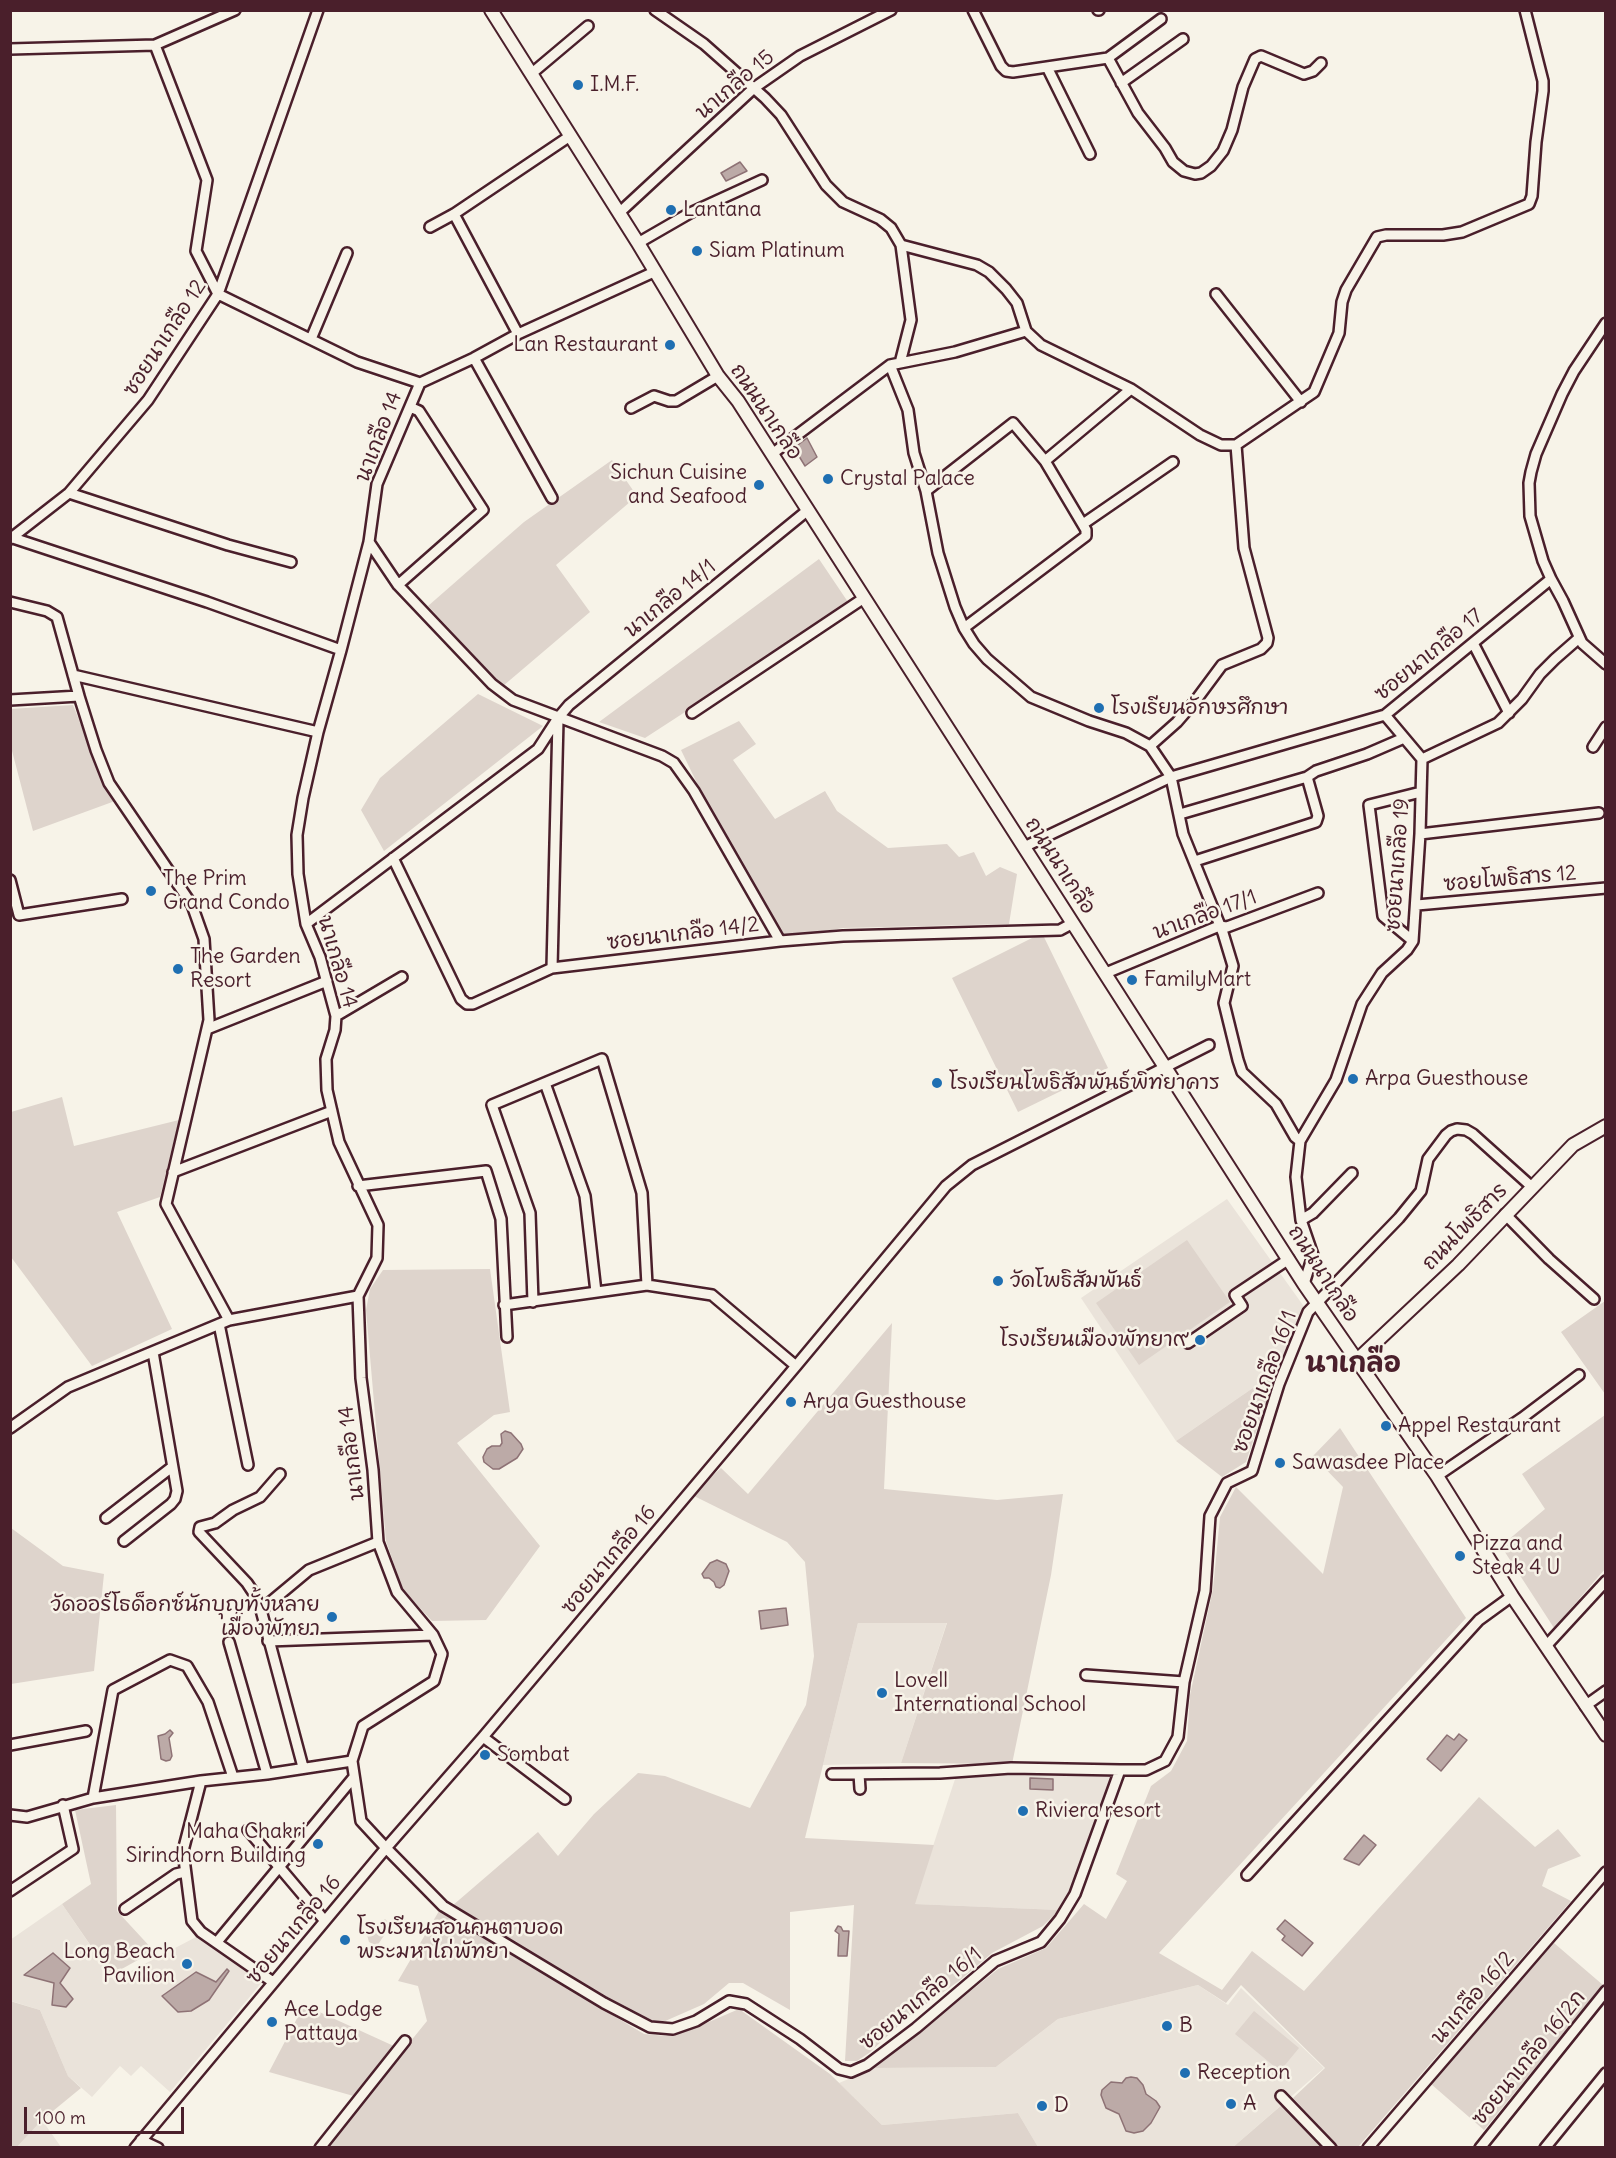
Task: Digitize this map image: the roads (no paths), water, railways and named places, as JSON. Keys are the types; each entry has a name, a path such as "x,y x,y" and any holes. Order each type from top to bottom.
{"street":[{"path":"10,49 155,45 235,10"},
{"name":"ซอยนาเกลือ 12","path":"11,538 69,493 148,400 218,294 318,10"},
{"name":"ถนนนาเกลือ","path":"491,10 638,243 718,376 738,401 1304,1284 1437,1476 1512,1596 1547,1645 1605,1735"},
{"path":"655,10 704,44 765,98 781,116 826,185 843,202 880,219 891,228 901,245 911,320 895,364 908,410 914,453 926,490 938,553 955,607 964,627 987,659 1031,697 1089,722 1126,733 1149,746 1171,777 1183,834 1233,966 1224,1003 1242,1072 1276,1104 1295,1137 1300,1141"},
{"name":"นาเกลือ 15","path":"619,213 754,88 800,56 891,10"},
{"path":"901,245 977,265 989,272 1017,303 1026,331 1041,345 1131,390 1200,435 1221,445 1236,445 1314,392 1339,333 1342,302 1346,290 1377,237 1462,232 1529,204 1532,196 1543,81 1525,10"},
{"path":"977,12 1001,66 1006,71 1108,58 1161,19"},
{"path":"531,74 588,26"},
{"path":"1121,83 1183,39"},
{"path":"155,45 207,180 196,250 218,294 357,362 420,383"},
{"path":"1108,58 1145,124 1165,148 1173,162 1184,171 1194,174 1211,166 1223,151 1232,130 1243,87 1255,59 1261,56 1304,74 1313,71 1321,63"},
{"path":"1047,67 1090,154"},
{"path":"430,228 570,136"},
{"path":"638,243 690,213 762,180"},
{"path":"454,214 518,334"},
{"path":"311,339 346,253"},
{"name":"นาเกลือ 14","path":"386,1848 361,1821 352,1761 363,1726 434,1681 442,1654 433,1635 397,1592 378,1542 374,1470 361,1378 358,1296 377,1258 378,1225 339,1142 327,1090 326,1059 335,1030 336,1016 320,957 306,924 298,874 297,835 303,798 318,732 369,542 377,484 420,383 518,334 654,272"},
{"path":"1216,294 1301,402"},
{"path":"1605,323 1562,394 1536,454 1529,490 1530,516 1543,561 1580,638 1587,648 1605,664"},
{"path":"772,454 895,364 955,352 1026,331"},
{"path":"474,358 552,498"},
{"path":"631,408 654,396 676,401 718,376"},
{"path":"1044,461 1131,390"},
{"path":"398,585 483,510 419,411 410,407"},
{"path":"926,490 1013,423 1044,461 1086,530 1086,536 964,627"},
{"path":"1149,746 1177,722 1222,665 1261,649 1267,643 1268,638 1243,541 1236,445"},
{"path":"1083,524 1173,462"},
{"path":"69,493 228,545 291,562"},
{"name":"นาเกลือ 14/1","path":"306,924 538,749 569,705 808,510"},
{"path":"11,538 207,602 341,650"},
{"path":"369,542 398,585 492,684 513,700 662,756 674,763 694,791 780,941"},
{"name":"ซอยนาเกลือ 17","path":"1024,847 1171,777 1385,715 1551,579"},
{"path":"692,713 864,598"},
{"path":"10,602 47,611 57,617 79,696 109,783 192,906 204,939 209,1020 166,1204 230,1320"},
{"path":"1385,715 1422,759 1498,723 1509,713 1540,674 1580,638"},
{"path":"1473,643 1509,713"},
{"path":"73,675 318,732"},
{"path":"10,700 79,696"},
{"path":"552,968 558,718"},
{"path":"1593,747 1605,727"},
{"path":"1180,814 1307,777 1316,771 1367,754 1404,738"},
{"name":"ซอยนาเกลือ 19","path":"1304,1284 1313,1255 1301,1220 1296,1176 1300,1141 1336,1080 1362,1004 1382,973 1407,950 1413,941 1417,905 1422,759"},
{"path":"1195,861 1316,822 1318,816 1307,777"},
{"path":"1413,941 1383,916 1369,805 1421,792"},
{"path":"1420,834 1599,813"},
{"name":"ซอยนาเกลือ 14/2","path":"393,858 461,999 465,1003 473,1004 552,968 780,941 843,936 1060,930 1073,923"},
{"path":"10,880 19,915 122,899"},
{"name":"ซอยโพธิสาร 12","path":"1417,905 1605,888"},
{"name":"นาเกลือ 17/1","path":"1106,973 1219,926 1227,927 1318,893"},
{"path":"336,1016 402,977"},
{"path":"207,1029 327,981"},
{"name":"ซอยนาเกลือ 16","path":"138,2144 796,1366 945,1186 972,1165 1209,1045"},
{"path":"533,1302 530,1213 492,1105 602,1059 642,1193 647,1285"},
{"path":"544,1083 585,1196 596,1292"},
{"path":"173,1172 332,1111"},
{"name":"ถนนโพธิสาร","path":"1357,1360 1458,1265 1573,1145 1605,1126"},
{"name":"ซอยนาเกลือ 16/1","path":"386,1848 443,1906 604,2003 650,2027 673,2029 696,2021 729,2001 746,2004 800,2039 839,2069 850,2072 867,2065 916,2028 995,1961 1041,1942 1060,1919 1075,1894 1120,1770 1146,1770 1165,1761 1178,1737 1184,1682 1205,1591 1210,1516 1227,1483 1252,1471 1279,1384 1308,1312 1399,1218 1421,1191 1428,1159 1451,1131 1466,1130 1473,1134 1532,1187"},
{"path":"358,1186 486,1171 501,1219 507,1337"},
{"path":"1301,1220 1313,1213 1352,1173"},
{"path":"1505,1214 1549,1259 1594,1299"},
{"path":"1188,1342 1242,1306 1235,1295 1289,1259"},
{"path":"504,1305 647,1285 712,1295 796,1366"},
{"path":"10,1428 68,1387 219,1324 358,1296"},
{"path":"219,1324 248,1466"},
{"path":"124,1541 175,1499 177,1491 153,1352"},
{"path":"1437,1476 1579,1376"},
{"path":"106,1518 172,1467"},
{"path":"280,1474 260,1497 233,1510 222,1519 200,1527 199,1530 200,1534 247,1583 261,1610 303,1767"},
{"path":"261,1610 309,1570 378,1542"},
{"path":"1547,1645 1605,1581"},
{"path":"1246,1875 1479,1620 1512,1596"},
{"path":"268,1641 433,1635"},
{"path":"228,1642 267,1774"},
{"path":"93,1798 113,1690 170,1660 187,1666 208,1702 233,1777"},
{"path":"1086,1675 1184,1682"},
{"path":"1585,1706 1605,1691"},
{"path":"10,1746 86,1731"},
{"path":"483,1737 565,1799"},
{"path":"10,1815 27,1816 93,1798 352,1761"},
{"path":"832,1774 940,1773 1011,1768 1120,1770"},
{"path":"860,1774 860,1789"},
{"path":"217,1942 354,1777"},
{"path":"201,1781 183,1851 192,1921 194,1926 273,1982"},
{"path":"10,1891 73,1849 63,1805"},
{"path":"248,1830 325,1921"},
{"path":"125,1910 176,1875 185,1872"},
{"name":"นาเกลือ 16/2","path":"1368,2148 1605,1872"},
{"name":"ซอยนาเกลือ 16/2ก","path":"1480,2148 1605,1991"},
{"path":"320,2148 405,2041"},
{"path":"1545,2148 1605,2073"},
{"path":"1281,2096 1331,2148"},
{"path":"138,2144 158,2148"}],"place":[{"name":"I.M.F.","path":"578,85"},
{"name":"Lantana","path":"671,210"},
{"name":"Siam Platinum","path":"697,251"},
{"name":"Lan Restaurant","path":"670,345"},
{"name":"Crystal Palace","path":"828,479"},
{"name":"Sichun Cuisine and Seafood","path":"759,485"},
{"name":"โรงเรียนอักษรศึกษา","path":"1099,708"},
{"name":"The Prim Grand Condo","path":"151,891"},
{"name":"The Garden Resort","path":"178,969"},
{"name":"FamilyMart","path":"1132,980"},
{"name":"Arpa Guesthouse","path":"1353,1079"},
{"name":"โรงเรียนโพธิสัมพันธ์พิทยาคาร","path":"937,1083"},
{"name":"วัดโพธิสัมพันธ์","path":"998,1281"},
{"name":"โรงเรียนเมืองพัทยา๙","path":"1200,1340"},
{"name":"Arya Guesthouse","path":"791,1402"},
{"name":"Appel Restaurant","path":"1386,1426"},
{"name":"Sawasdee Place","path":"1280,1463"},
{"name":"Pizza and Steak 4 U","path":"1460,1556"},
{"name":"วัดออร์โธด็อกซ์นักบุญทั้งหลาย เมืองพัทยา","path":"332,1617"},
{"name":"Lovell International School","path":"882,1693"},
{"name":"Sombat","path":"485,1755"},
{"name":"Riviera resort","path":"1023,1811"},
{"name":"Maha Chakri Sirindhorn Building","path":"318,1844"},
{"name":"โรงเรียนสอนคนตาบอด พระมหาไถ่พัทยา","path":"345,1940"},
{"name":"Long Beach Pavilion","path":"187,1964"},
{"name":"Ace Lodge Pattaya","path":"272,2022"},
{"name":"B","path":"1167,2026"},
{"name":"Reception","path":"1185,2073"},
{"name":"A","path":"1231,2104"},
{"name":"D","path":"1042,2106"}],"district":[{"name":"นาเกลือ","path":"1353,1364"}]}
